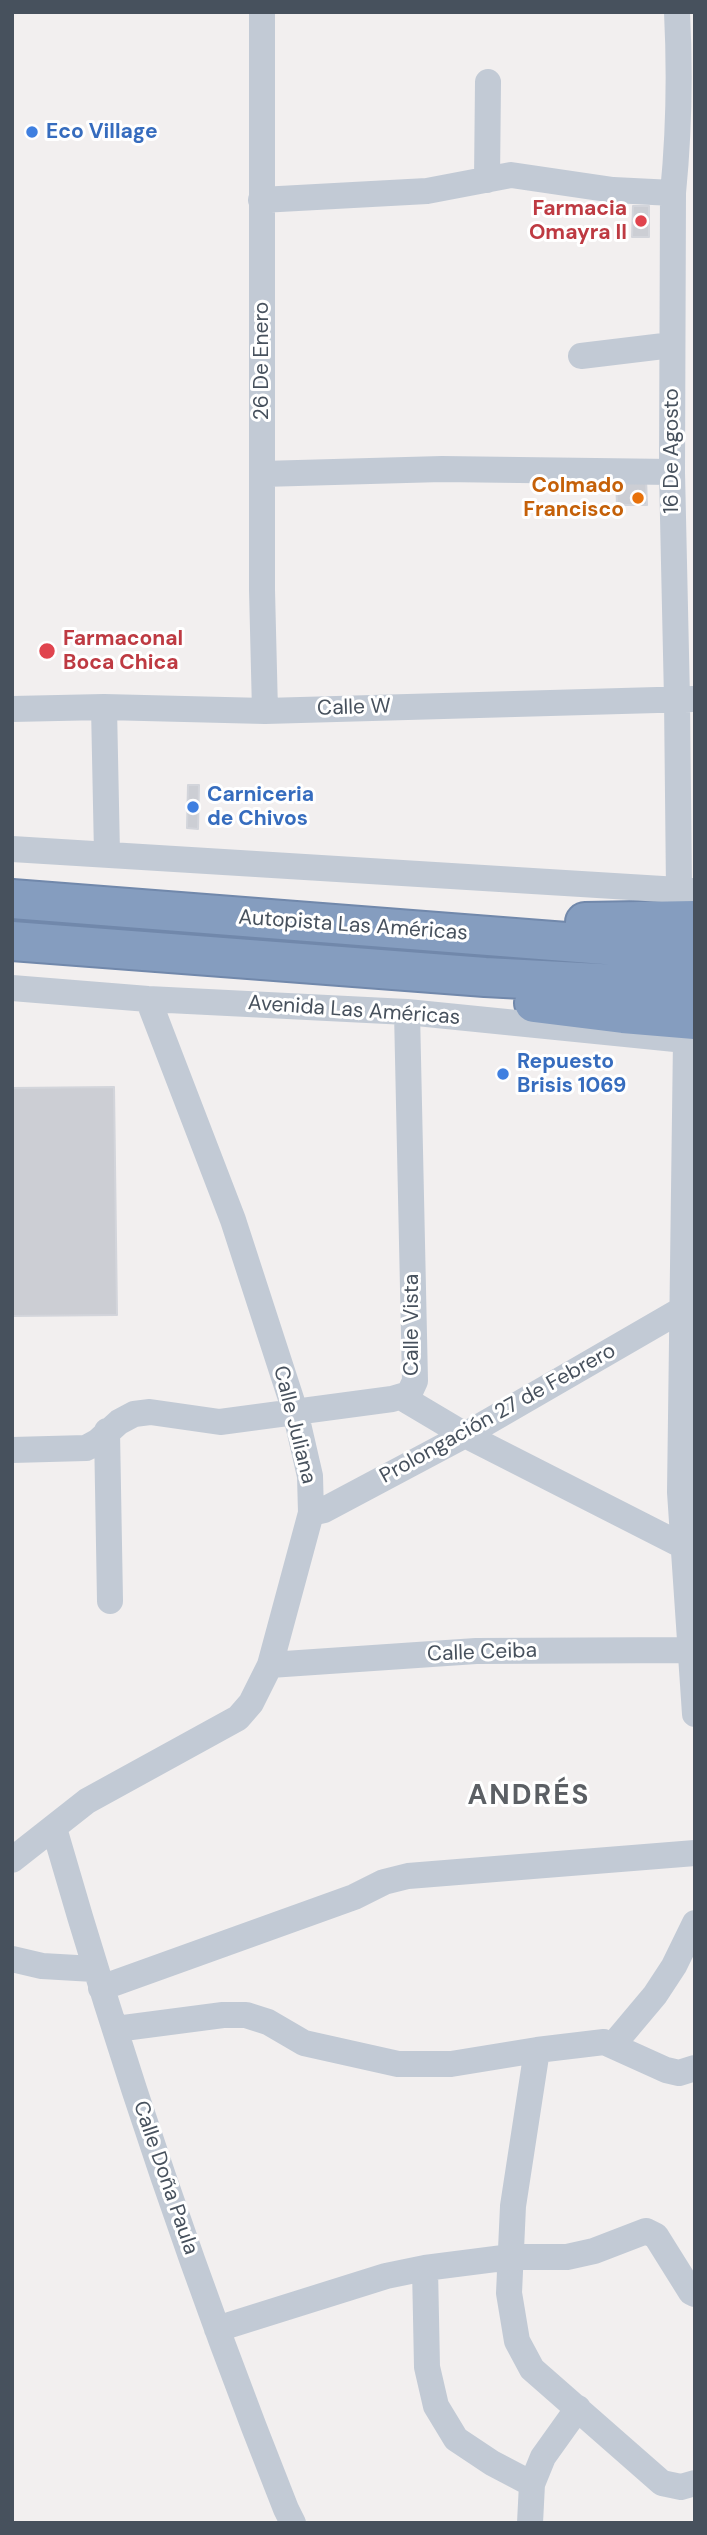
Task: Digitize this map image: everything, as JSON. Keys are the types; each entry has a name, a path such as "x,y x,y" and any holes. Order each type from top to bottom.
{"highway":[{"name":"Autopista Las Américas","path":"12,899 504,937 691,968"},
{"name":"Autopista Las Américas","path":"12,941 485,977 691,968"}],"street":[{"name":"26 De Enero","path":"262,12 265,710"},
{"name":"16 De Agosto","path":"677,12 687,36 685,157 673,192 684,243 671,472 684,515 691,968 688,1310 680,1492 693,1651 695,1714"},
{"path":"487,180 488,82"},
{"path":"261,201 427,191 511,175 613,190 673,192"},
{"path":"581,356 679,353"},
{"path":"262,474 442,469 671,472"},
{"name":"Calle W","path":"12,709 104,707 265,710 686,699"},
{"path":"104,707 107,854"},
{"path":"12,849 107,854 691,968"},
{"name":"Avenida Las Américas","path":"12,988 148,999 407,1012 691,968"},
{"name":"Calle Juliana","path":"12,1860 87,1801 238,1718 251,1703 270,1665 312,1513 310,1476 295,1411 233,1220 148,999"},
{"name":"Calle Vista","path":"12,1450 86,1448 119,1422 134,1414 150,1412 220,1422 409,1394 415,1381 407,1012"},
{"name":"Prolongación 27 de Febrero","path":"312,1513 324,1510 464,1435 688,1310"},
{"path":"401,1397 464,1435 683,1546"},
{"path":"107,1431 110,1601"},
{"name":"Calle Ceiba","path":"270,1665 476,1651 693,1651"},
{"name":"Calle Doña Paula","path":"54,1828 97,1978 160,2166 247,2412 293,2523"},
{"path":"12,1959 97,1978 354,1897 384,1882 408,1876 695,1853"},
{"path":"613,2045 655,1995 674,1966 695,1923"},
{"path":"116,2029 223,2015 246,2015 268,2022 304,2042 398,2064 451,2064 592,2043 613,2045 666,2070 679,2073 695,2068"},
{"path":"537,2050 513,2206 509,2293 517,2340 532,2369 662,2483 681,2487 695,2483"},
{"path":"217,2329 386,2276 511,2257 567,2257 594,2251 646,2231 656,2235 694,2296"},
{"path":"425,2268 427,2367 436,2406 456,2439 492,2463 532,2484"},
{"path":"530,2523 532,2484 542,2457 578,2408"}],"building":[{"name":"Farmacia Omayra II","path":"633,206 649,206 649,237 632,237"},
{"path":"646,478 647,505 617,505 616,479"},
{"name":"Carniceria de Chivos","path":"188,785 199,785 198,829 187,828"},
{"path":"114,1087 117,1315 12,1316 12,1088"}],"place":[{"name":"Eco Village","path":"32,132"},
{"name":"Farmacia Omayra II","path":"641,221"},
{"name":"Colmado Francisco","path":"638,498"},
{"name":"Farmaconal Boca Chica","path":"47,651"},
{"name":"Carniceria de Chivos","path":"193,807"},
{"name":"Repuesto Brisis 1069","path":"503,1074"}],"district":[{"name":"ANDRÉS","path":"529,1797"}]}
